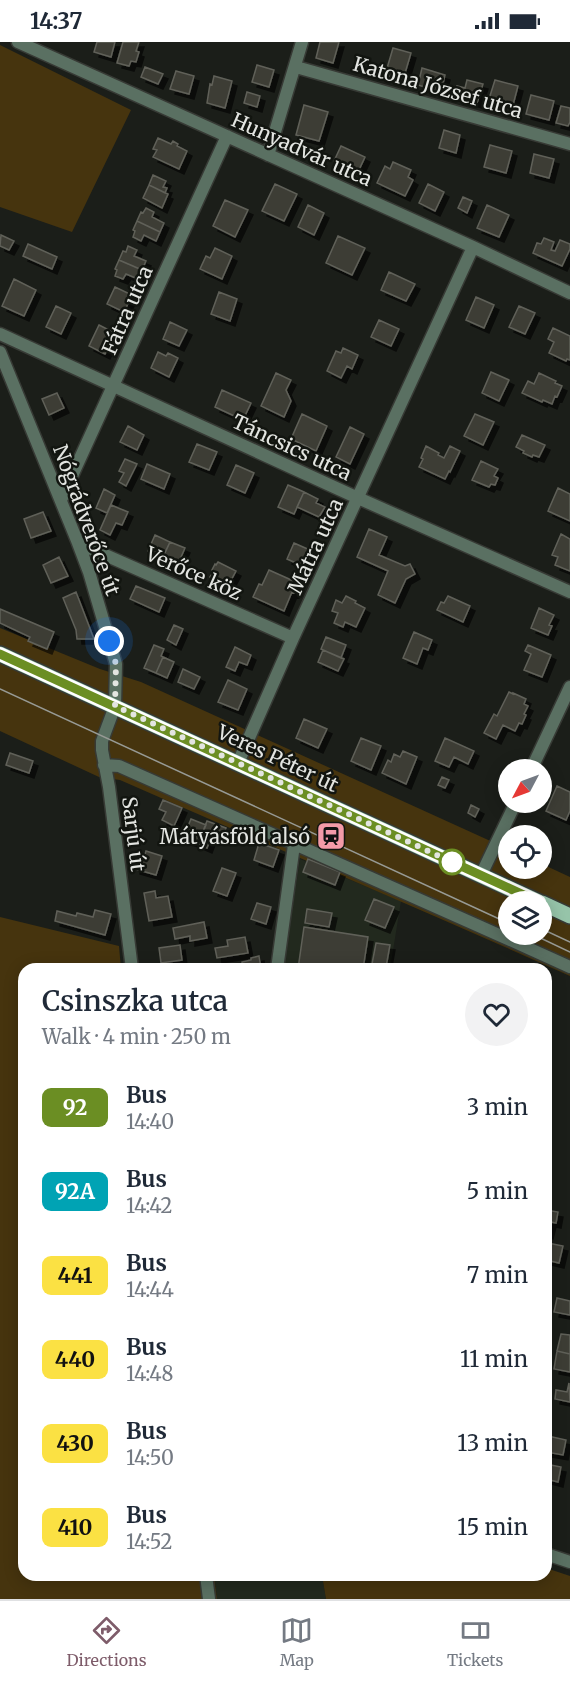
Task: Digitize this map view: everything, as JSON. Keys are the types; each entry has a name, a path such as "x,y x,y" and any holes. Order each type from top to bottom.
{"main road":[{"name":"Veres Péter út","path":"0,654 516,891"},
{"name":"Veres Péter út","path":"552,908 570,916"}],"street":[{"name":"Hunyadvár utca","path":"18,42 570,293"},
{"path":"268,155 302,42"},
{"name":"Katona József utca","path":"296,66 570,144"},
{"name":"Fátra utca","path":"62,500 227,136"},
{"name":"Mátra utca","path":"238,763 293,638 473,248"},
{"name":"Táncsics utca","path":"0,333 358,498 570,592"},
{"name":"Nógrádverőce út","path":"0,352 62,500 89,572 116,664 115,706"},
{"name":"Verőce köz","path":"78,543 293,638"},
{"path":"536,759 570,687"},
{"name":"Sarjú út","path":"115,706 102,741 102,750 109,787 131,963"},
{"path":"104,765 119,766 570,967"},
{"path":"481,875 511,813"},
{"path":"278,963 294,845"},
{"path":"552,1555 570,1559"},
{"path":"207,1581 209,1599"}],"shaded area":[{"path":"0,45 131,110 72,232 0,207"},
{"path":"0,628 100,669 141,682 498,844 498,879 552,879 552,869 570,877 570,976 552,968 552,963 541,963 501,945 552,945 552,891 498,891 498,944 120,780 99,777 0,731"},
{"path":"300,859 401,901 391,963 284,963"},
{"path":"0,917 119,946 120,963 18,963 18,1581 215,1581 217,1599 0,1599"},
{"path":"552,1570 570,1576 570,1599 326,1599 323,1581 552,1581"},
{"path":"215,1581 323,1581 326,1599 217,1599"}],"building":[{"path":"97,42 115,42 111,57 94,52"},
{"path":"123,42 139,42 136,62 131,61 129,66 117,63"},
{"path":"320,42 339,42 333,63 316,58"},
{"path":"393,48 411,53 403,80 385,75"},
{"path":"257,65 274,70 269,87 252,82"},
{"path":"145,67 163,74 158,84 141,77"},
{"path":"422,68 445,75 441,92 418,85"},
{"path":"176,71 194,76 189,94 170,89"},
{"path":"214,76 232,81 225,108 207,103 210,84 212,85"},
{"path":"467,80 483,84 477,103 454,96 457,86 465,88"},
{"path":"495,80 518,86 513,105 489,99"},
{"path":"247,92 260,96 257,107 244,103"},
{"path":"531,95 554,101 549,120 526,114"},
{"path":"304,105 328,112 319,141 296,135"},
{"path":"561,106 570,108 568,126 556,123"},
{"path":"444,130 460,135 456,153 439,148"},
{"path":"158,138 171,144 173,141 187,151 179,169 153,157 157,150 153,149"},
{"path":"490,145 512,151 506,173 484,167"},
{"path":"341,146 365,157 358,172 341,167 342,164 334,161"},
{"path":"534,154 554,159 549,178 530,173"},
{"path":"393,162 411,170 408,177 413,180 405,196 377,183 385,166 390,169"},
{"path":"153,175 166,181 163,187 167,188 165,193 149,185"},
{"path":"275,184 297,194 284,221 262,211"},
{"path":"428,184 444,192 435,211 419,203"},
{"path":"149,185 168,194 162,208 143,198"},
{"path":"463,197 472,201 467,213 458,208"},
{"path":"225,200 248,210 235,237 213,226"},
{"path":"308,205 324,213 314,235 298,227"},
{"path":"487,205 509,215 499,237 477,228"},
{"path":"146,208 154,212 152,217 164,223 160,232 137,221 141,212 143,213"},
{"path":"137,221 160,232 156,241 144,235 141,241 133,237"},
{"path":"1,235 14,241 9,250 0,246"},
{"path":"338,236 365,248 352,275 326,263"},
{"path":"544,238 554,242 551,250 555,251 560,240 570,244 562,266 533,253 537,243 541,244"},
{"path":"28,244 57,257 52,269 23,256"},
{"path":"128,246 137,250 134,256 146,261 142,270 119,260"},
{"path":"215,248 232,256 222,279 200,269 206,256 210,258"},
{"path":"119,260 142,270 138,279 126,274 123,279 115,276"},
{"path":"389,272 415,284 406,301 381,290"},
{"path":"14,279 36,290 24,316 2,306"},
{"path":"115,287 132,295 124,312 107,304"},
{"path":"219,292 237,299 230,321 211,314"},
{"path":"476,297 494,305 484,328 466,320"},
{"path":"56,306 71,313 61,334 46,327"},
{"path":"519,306 535,313 525,334 509,327"},
{"path":"379,320 399,329 391,346 371,337"},
{"path":"170,322 187,330 179,346 163,339"},
{"path":"99,325 115,333 105,354 89,346"},
{"path":"553,328 570,336 570,360 566,361 549,353 554,342 548,339"},
{"path":"343,348 358,355 352,369 347,366 341,378 327,371 336,351 341,353"},
{"path":"158,352 166,356 168,353 178,358 169,377 151,368"},
{"path":"491,372 509,380 499,401 482,393"},
{"path":"276,373 291,380 286,390 291,401 284,417 261,406"},
{"path":"539,373 562,386 552,404 522,393 528,381 534,384"},
{"path":"222,390 251,403 243,420 215,407"},
{"path":"57,393 64,408 49,415 42,399"},
{"path":"302,414 327,426 316,451 291,439"},
{"path":"475,414 494,422 483,445 464,436"},
{"path":"128,426 144,435 137,450 120,442"},
{"path":"350,427 364,434 350,464 336,457"},
{"path":"522,435 545,445 539,457 533,455 532,457 516,447"},
{"path":"197,444 217,452 209,470 189,462"},
{"path":"426,446 444,458 450,446 460,451 445,479 419,467"},
{"path":"125,459 137,464 126,486 119,482 124,473 119,471"},
{"path":"481,461 498,469 494,476 498,478 495,485 491,484 489,487 472,480"},
{"path":"147,464 170,474 164,489 141,479"},
{"path":"236,465 254,473 245,493 227,485"},
{"path":"288,485 304,492 294,514 278,507"},
{"path":"558,488 570,494 570,521 548,511"},
{"path":"104,489 115,495 107,513 96,508"},
{"path":"304,492 318,499 316,503 325,507 319,517 297,507"},
{"path":"111,505 128,512 122,525 116,523 110,535 100,530"},
{"path":"43,512 51,531 31,538 24,519"},
{"path":"369,529 387,537 379,555 405,566 410,564 415,574 406,579 395,603 378,595 388,571 357,557"},
{"path":"561,534 570,539 570,571 555,565 558,557 552,555"},
{"path":"155,535 170,542 163,557 148,551"},
{"path":"170,542 185,548 178,564 163,557"},
{"path":"294,543 312,551 305,567 287,559"},
{"path":"59,557 68,576 51,583 43,565"},
{"path":"218,562 236,571 228,586 210,577"},
{"path":"269,570 298,583 284,611 253,597"},
{"path":"136,586 165,598 159,612 130,599"},
{"path":"76,592 94,639 77,639 76,630 63,598"},
{"path":"346,596 365,608 356,627 345,622 343,627 334,623 338,613 332,611 336,600 342,603"},
{"path":"448,596 470,606 463,622 437,610"},
{"path":"539,608 554,615 549,625 552,626 548,635 531,628"},
{"path":"0,609 54,632 47,649 28,641 30,637 0,623"},
{"path":"174,625 183,629 176,645 167,640"},
{"path":"414,632 432,640 428,650 423,648 417,664 403,658"},
{"path":"326,637 346,645 341,658 321,649"},
{"path":"154,645 164,649 156,673 144,668"},
{"path":"528,645 551,655 542,677 524,670 531,654 525,651"},
{"path":"235,647 251,655 247,665 239,662 235,671 226,667"},
{"path":"323,650 344,659 338,671 318,662"},
{"path":"163,657 174,662 167,678 156,673"},
{"path":"183,669 200,677 194,689 178,682"},
{"path":"228,680 247,689 238,710 218,702"},
{"path":"509,692 526,699 524,704 528,706 524,714 526,715 522,724 519,723 515,731 503,725 496,739 484,733 494,714 497,716"},
{"path":"304,719 327,729 318,748 296,738"},
{"path":"361,738 381,746 371,770 351,761"},
{"path":"445,738 474,751 468,764 454,757 449,767 435,761"},
{"path":"403,751 417,757 406,784 382,773 388,760 391,762 394,754 400,757"},
{"path":"10,753 33,761 29,773 6,765"},
{"path":"442,777 449,780 445,788 438,785"},
{"path":"557,786 570,792 570,811 566,820 550,813 552,797"},
{"path":"163,800 182,808 174,826 162,820 166,812 159,809"},
{"path":"471,805 479,809 475,817 468,813"},
{"path":"191,819 206,825 198,844 183,838"},
{"path":"207,821 226,828 222,839 212,835 207,848 198,844"},
{"path":"259,843 279,850 273,867 254,860"},
{"path":"146,851 162,856 156,875 135,869 137,860 143,862"},
{"path":"308,859 340,872 335,885 303,872"},
{"path":"222,868 236,873 227,896 213,891"},
{"path":"155,891 156,898 168,896 172,917 149,921 144,893"},
{"path":"374,899 394,907 385,928 365,920"},
{"path":"257,903 271,907 266,924 251,919"},
{"path":"307,909 332,913 329,927 305,923"},
{"path":"95,910 111,914 105,935 55,921 57,911 76,916 77,913 93,917"},
{"path":"204,922 207,938 190,941 190,936 175,939 173,928"},
{"path":"304,927 368,937 364,963 299,963"},
{"path":"245,937 248,953 217,958 215,948 228,946 227,940"},
{"path":"376,943 390,945 387,963 372,963"},
{"path":"180,945 182,960 161,963 159,948"},
{"path":"259,956 260,963 242,963"},
{"path":"552,1211 558,1212 556,1223 552,1222"},
{"path":"552,1244 563,1246 559,1263 552,1261"},
{"path":"557,1298 570,1301 570,1315 554,1312"},
{"path":"561,1334 570,1335 570,1354 557,1351"},
{"path":"557,1351 570,1354 570,1372 554,1369"},
{"path":"569,1383 570,1402 555,1399 556,1390 567,1392"},
{"path":"552,1437 566,1440 563,1455 552,1453"},
{"path":"552,1465 561,1467 558,1482 552,1480"}],"tram line":[{"path":"0,689 498,918"},
{"path":"552,934 570,942"},
{"path":"552,943 570,952"}],"bus line":[{"name":"92","path":"0,654 515,891"}],"place":[{"name":"Mátyásföld alsó","path":"331,836"}],"route":[{"path":"109,641 116,664 115,706 452,862"}]}
